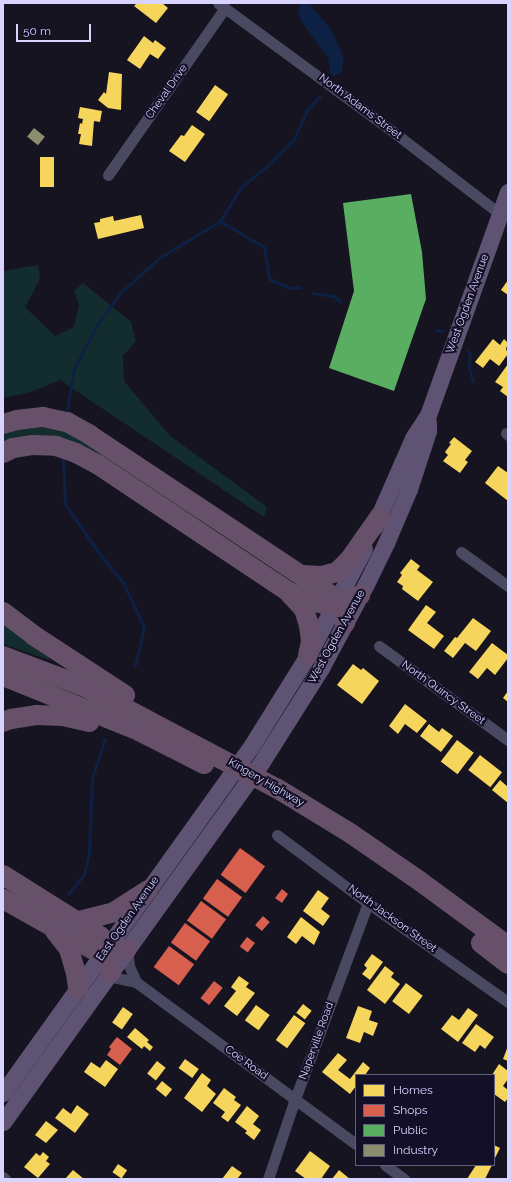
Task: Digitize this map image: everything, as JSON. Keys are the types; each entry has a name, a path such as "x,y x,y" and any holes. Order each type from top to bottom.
{"highway":[{"path":"3,424 17,420 43,418 67,422 90,435 329,594 336,603 345,623"},
{"path":"3,453 13,448 32,445 56,446 76,453 97,464 289,592 318,603 336,603 360,595"},
{"path":"302,575 322,576 337,572 350,559 380,516"},
{"path":"289,592 304,609 309,625 311,642 308,655"},
{"path":"3,612 33,635 210,759"},
{"name":"Kingery Highway","path":"3,656 85,687 210,759 350,833 421,882 508,946"},
{"name":"Kingery Highway","path":"3,676 210,759"},
{"path":"3,722 11,719 36,715 63,716 105,728 158,752 210,759"},
{"name":"Kingery Highway","path":"274,794 334,839 408,889 508,964"},
{"path":"3,875 100,936 105,950 110,974"},
{"path":"79,922 114,912 148,890"},
{"path":"3,899 52,928 92,949 120,951 128,949"},
{"path":"52,928 69,949 76,973 78,988"}],"main road":[{"name":"West Ogden Avenue","path":"252,745 308,655 336,603 380,516 413,438 428,415 508,192"},
{"name":"West Ogden Avenue","path":"206,840 261,763 321,668 360,595 386,543 408,489 428,431 428,415"},
{"name":"East Ogden Avenue","path":"3,1092 252,745"},
{"name":"East Ogden Avenue","path":"3,1122 206,840"}],"street":[{"name":"Cheval Drive","path":"108,175 222,6"},
{"name":"North Adams Street","path":"222,6 387,127 500,214"},
{"path":"461,552 508,586"},
{"name":"North Quincy Street","path":"379,646 508,740"},
{"name":"North Jackson Street","path":"277,835 368,903 508,1002"},
{"name":"Naperville Road","path":"268,1179 295,1099 368,903"},
{"path":"128,949 129,966 136,982"},
{"name":"Coe Road","path":"110,974 136,982 355,1143"},
{"path":"386,1166 404,1179"}],"green space":[{"path":"38,265 40,279 25,307 55,336 74,327 79,305 74,291 83,283 131,322 136,341 123,356 124,381 169,435 267,507 264,517 60,380 31,392 3,398 3,271"},
{"path":"38,425 72,431 200,516 198,523 103,459 3,446 3,432"},
{"path":"3,623 50,654 49,660 3,644"}],"water":[{"path":"299,3 309,3 332,31 343,56 342,71 335,76 330,74 328,57 301,21 298,12 300,6"}],"building: Homes":[{"path":"137,3 162,3 168,8 156,23 134,6"},
{"path":"144,36 153,43 155,40 166,48 158,59 150,54 140,69 127,60"},
{"path":"109,72 122,74 121,110 108,108 98,100 104,92 106,94"},
{"path":"215,85 228,94 209,121 196,112"},
{"path":"80,107 102,111 100,122 94,121 92,146 79,144 81,134 78,134 80,123 82,124 83,119 78,118"},
{"path":"192,125 205,134 185,162 169,151 181,135 184,136"},
{"path":"40,157 54,157 54,187 40,187"},
{"path":"141,215 144,228 98,239 94,223 100,222 100,219 113,216 114,221"},
{"path":"508,280 508,295 501,290"},
{"path":"493,339 500,345 504,339 508,343 506,349 508,354 499,366 490,359 483,368 475,362"},
{"path":"508,364 508,397 500,391 503,387 495,382"},
{"path":"454,437 472,451 465,460 468,462 460,473 443,461 448,455 445,452 451,444 449,443"},
{"path":"498,466 508,473 508,501 485,483"},
{"path":"411,559 420,566 417,570 433,582 418,601 402,589 403,586 397,582 402,575 400,573"},
{"path":"426,605 436,612 427,623 444,636 434,649 408,630"},
{"path":"473,618 491,631 476,651 465,643 453,658 444,651"},
{"path":"492,643 508,655 508,658 495,675 487,668 478,679 469,672"},
{"path":"353,664 361,670 363,668 379,681 362,704 337,685"},
{"path":"508,691 508,702 503,698"},
{"path":"405,704 427,721 417,733 405,724 398,734 389,726"},
{"path":"429,724 439,732 442,728 453,736 441,752 420,736"},
{"path":"457,740 474,753 458,774 441,762"},
{"path":"480,755 502,772 490,787 468,770"},
{"path":"500,780 508,787 508,803 492,790"},
{"path":"318,890 329,898 321,909 330,916 323,926 303,911"},
{"path":"301,917 320,932 314,945 302,936 296,944 287,937"},
{"path":"372,954 383,962 370,980 362,974 367,968 364,965"},
{"path":"385,966 394,973 391,977 400,984 385,1004 367,990"},
{"path":"239,976 249,983 246,987 255,993 237,1016 224,1006 236,991 231,987"},
{"path":"406,983 423,996 409,1014 392,1001"},
{"path":"303,1004 312,1011 305,1019 296,1013"},
{"path":"256,1005 270,1015 259,1030 245,1020"},
{"path":"358,1006 372,1011 369,1020 378,1023 373,1036 364,1032 360,1043 346,1038"},
{"path":"123,1007 133,1014 122,1029 112,1023"},
{"path":"468,1008 478,1015 458,1042 441,1029 452,1015 459,1020"},
{"path":"294,1015 305,1023 287,1048 276,1040"},
{"path":"476,1024 494,1037 485,1049 480,1045 475,1052 462,1043"},
{"path":"135,1028 149,1040 147,1042 153,1047 150,1051 144,1046 142,1049 127,1037"},
{"path":"508,1046 508,1061 503,1059"},
{"path":"338,1053 347,1060 338,1070 350,1079 363,1062 370,1068 366,1074 355,1074 355,1087 350,1094 322,1072"},
{"path":"185,1059 199,1069 192,1078 179,1068"},
{"path":"106,1060 118,1069 105,1087 84,1072 91,1062 100,1068"},
{"path":"157,1061 166,1068 156,1080 147,1074"},
{"path":"499,1064 508,1071 508,1079 503,1086 508,1090 508,1098 505,1102 495,1095 495,1074 493,1074"},
{"path":"202,1073 211,1080 207,1086 216,1094 202,1112 184,1098"},
{"path":"162,1081 172,1089 166,1097 156,1089"},
{"path":"224,1088 236,1097 234,1100 241,1105 228,1122 221,1117 225,1112 213,1103"},
{"path":"77,1105 89,1114 75,1133 55,1118 63,1108 71,1114"},
{"path":"247,1106 259,1116 253,1124 261,1130 254,1140 245,1133 247,1131 235,1122"},
{"path":"46,1121 58,1130 46,1143 35,1135"},
{"path":"495,1146 500,1148 495,1158"},
{"path":"310,1151 330,1166 321,1179 306,1179 295,1171"},
{"path":"43,1152 49,1157 46,1161 50,1164 38,1178 24,1167 36,1153 40,1156"},
{"path":"118,1164 127,1170 122,1178 112,1172"},
{"path":"232,1166 242,1173 237,1179 222,1179"},
{"path":"475,1166 492,1166 485,1179 467,1179"},
{"path":"73,1170 84,1179 65,1179"},
{"path":"339,1170 350,1179 332,1179"}],"building: Shops":[{"path":"240,848 265,866 246,893 221,875"},
{"path":"217,879 242,897 228,917 203,898"},
{"path":"282,889 288,894 282,903 275,898"},
{"path":"201,901 226,919 212,939 187,920"},
{"path":"263,916 270,922 262,931 255,925"},
{"path":"185,923 210,941 196,961 171,942"},
{"path":"247,937 255,943 248,953 240,947"},
{"path":"169,946 194,964 179,985 154,967"},
{"path":"214,981 223,988 209,1005 200,998"},
{"path":"117,1037 132,1049 120,1065 107,1055 111,1049 109,1047"}],"building: Public":[{"path":"411,194 422,252 426,299 394,391 329,368 354,291 343,203"}],"building: Industry":[{"path":"34,128 45,137 38,145 27,137"}],"waterway":[{"path":"67,410 74,369 97,325 120,293 159,258 220,221 241,187 266,167 294,139 307,110 320,96"},
{"path":"220,221 264,247 269,279 290,288 300,287"},
{"path":"313,293 334,296 341,302"},
{"path":"436,330 443,331"},
{"path":"467,351 470,353 469,368 473,381"},
{"path":"63,458 65,504 101,556 123,582 144,627 135,665"},
{"path":"68,894 84,875 89,853 92,778 105,739"}]}
